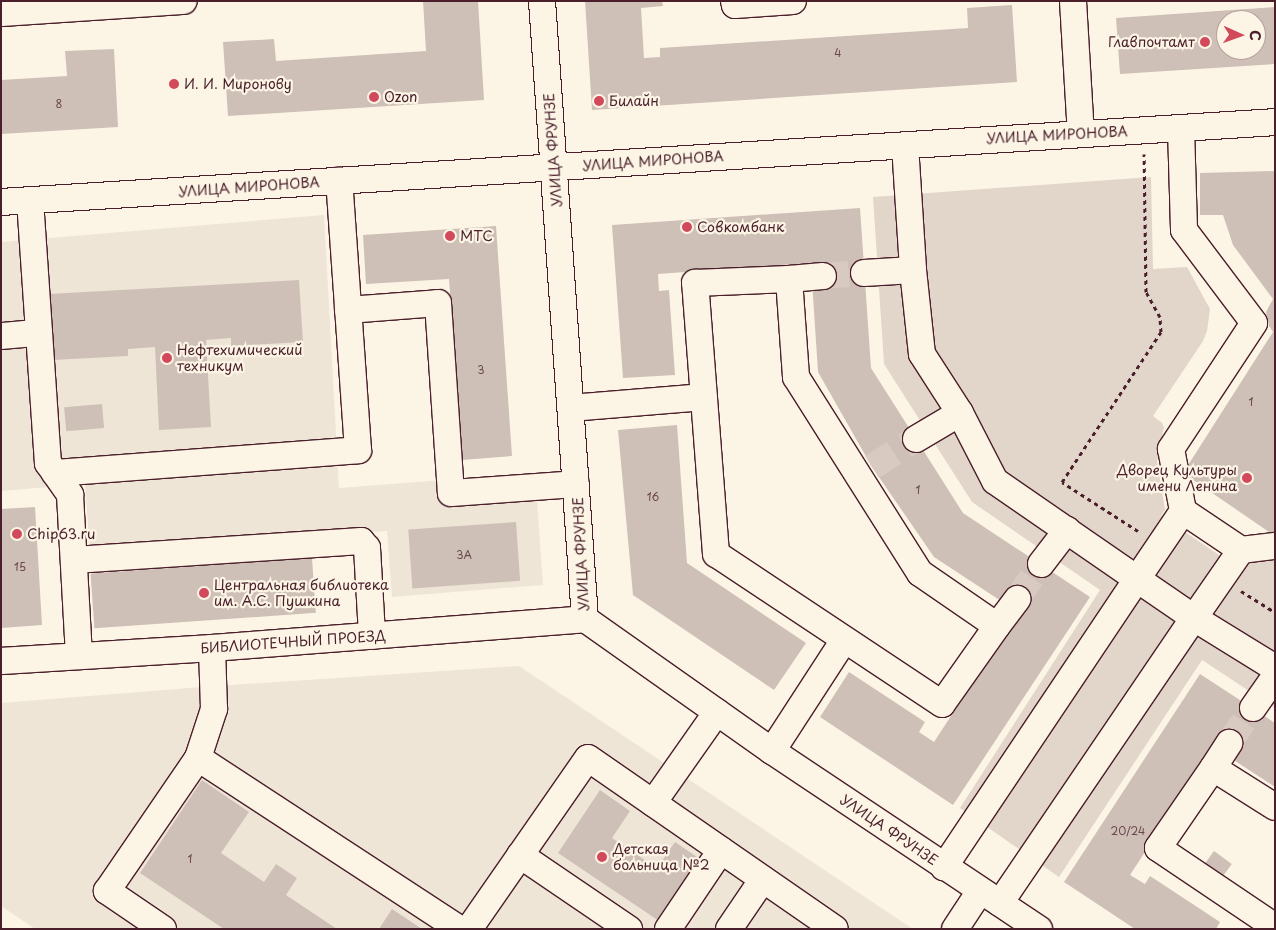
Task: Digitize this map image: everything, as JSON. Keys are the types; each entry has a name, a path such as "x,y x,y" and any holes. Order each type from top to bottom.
{"street":[{"path":"1,13 184,1"},
{"name":"УЛИЦА ФРУНЗЕ","path":"542,1 584,619 772,751 1038,929"},
{"path":"734,1 735,6 793,1"},
{"path":"1073,1 1081,134"},
{"name":"УЛИЦА МИРОНОВА","path":"1,202 1275,122"},
{"path":"1181,128 1184,230 1254,323 1171,450 1183,511 1241,550 1275,546"},
{"path":"905,145 912,270 922,354 960,413 995,481 1194,618 1275,668"},
{"path":"55,473 358,450 339,181"},
{"path":"30,200 48,463 70,495 80,656"},
{"path":"864,273 912,270"},
{"path":"823,276 695,283 716,554 942,704 1016,599"},
{"path":"789,279 796,377 865,471 920,573 997,626"},
{"path":"348,310 438,302 451,493 576,484"},
{"path":"1,336 39,333"},
{"path":"571,408 704,397"},
{"path":"916,439 960,413"},
{"path":"944,867 1183,511"},
{"path":"1041,564 1067,530"},
{"path":"74,560 361,540 367,548 372,636"},
{"path":"955,929 990,897 1194,618 1241,550"},
{"name":"БИБЛИОТЕЧНЫЙ ПРОЕЗД","path":"1,661 212,648 584,619"},
{"path":"772,751 844,640"},
{"path":"164,929 107,891 198,758 214,709 212,648"},
{"path":"1253,708 1275,676"},
{"path":"654,803 717,712"},
{"path":"1229,743 1158,848 1257,923"},
{"path":"198,758 459,929"},
{"path":"469,929 588,758 835,929"},
{"path":"1213,768 1275,807"},
{"path":"668,929 721,850"},
{"path":"520,855 630,929"},
{"path":"729,929 762,879"}],"path":[{"path":"1143,130 1146,292 1160,317 1161,332 1062,482 1159,546"},
{"path":"1221,578 1275,612"}],"shaded area":[{"path":"1151,177 1153,269 1187,267 1210,309 1207,331 1203,341 1153,416 1164,427 1157,461 1165,510 1161,516 1243,571 1251,562 1275,558 1275,708 1202,660 1059,877 960,808 1100,590 972,502 884,364 873,197"},
{"name":"Нефтехимический техникум","path":"324,215 339,488 535,473 543,585 392,597 387,531 90,552 85,484 1,491 1,242"},
{"path":"519,666 913,929 35,929 1,906 1,703 214,686"}],"building":[{"path":"423,1 478,1 484,100 228,116 223,42 274,39 276,61 426,51"},
{"path":"585,1 662,1 663,6 641,8 644,58 660,57 660,48 968,28 967,8 1012,5 1017,82 592,110"},
{"path":"1275,7 1275,64 1120,74 1116,18 1216,11 1216,60 1266,60 1266,10 1232,10"},
{"path":"114,49 118,127 1,134 1,80 67,76 65,51"},
{"path":"1275,171 1275,530 1272,534 1183,473 1273,332 1269,326 1266,312 1273,299 1233,245 1223,215 1200,215 1200,173"},
{"path":"860,208 871,368 963,513 1090,597 953,805 820,717 849,672 925,722 919,732 934,742 1024,604 1004,603 934,557 872,467 818,372 812,281 823,281 822,262 658,274 659,291 669,290 675,375 623,378 612,225"},
{"path":"496,226 512,456 462,460 449,279 366,284 363,235"},
{"path":"299,280 303,342 231,346 231,338 206,340 211,427 159,430 155,347 128,349 128,356 53,360 49,294"},
{"path":"102,404 104,428 66,431 64,407"},
{"path":"677,425 687,563 806,643 774,690 633,595 618,430"},
{"path":"35,507 42,625 1,628 1,509"},
{"path":"516,522 520,581 412,588 408,530"},
{"name":"Центральная библиотека им. А.С. Пушкина","path":"312,558 316,613 94,628 91,573"},
{"path":"1200,674 1275,723 1275,787 1229,757 1220,737 1130,875 1145,884 1150,876 1220,922 1216,929 1135,929 1064,882"},
{"path":"202,780 249,812 221,853 264,882 276,864 297,878 286,895 337,929 224,929 140,873"},
{"name":"Детская больница №2","path":"600,790 630,811 612,838 657,868 675,842 703,861 662,923 558,853"},
{"path":"1214,851 1232,864 1218,883 1200,870"},
{"path":"392,909 422,929 379,929"}],"tunnel":[{"path":"823,276 864,273"},
{"path":"872,467 916,439"},
{"path":"1017,599 1041,564"},
{"path":"1229,743 1253,708"}],"place":[{"name":"Главпочтамт","path":"1205,42"},
{"name":"И. И. Миронову","path":"174,84"},
{"name":"Ozon","path":"374,97"},
{"name":"Билайн","path":"599,101"},
{"name":"Совкомбанк","path":"687,227"},
{"name":"МТС","path":"450,236"},
{"name":"Нефтехимический техникум","path":"167,358"},
{"name":"Дворец Культуры имени Ленина","path":"1247,478"},
{"name":"Chip63.ru","path":"17,534"},
{"name":"Центральная библиотека им. А.С. Пушкина","path":"204,593"},
{"name":"Детская больница №2","path":"602,857"}]}
